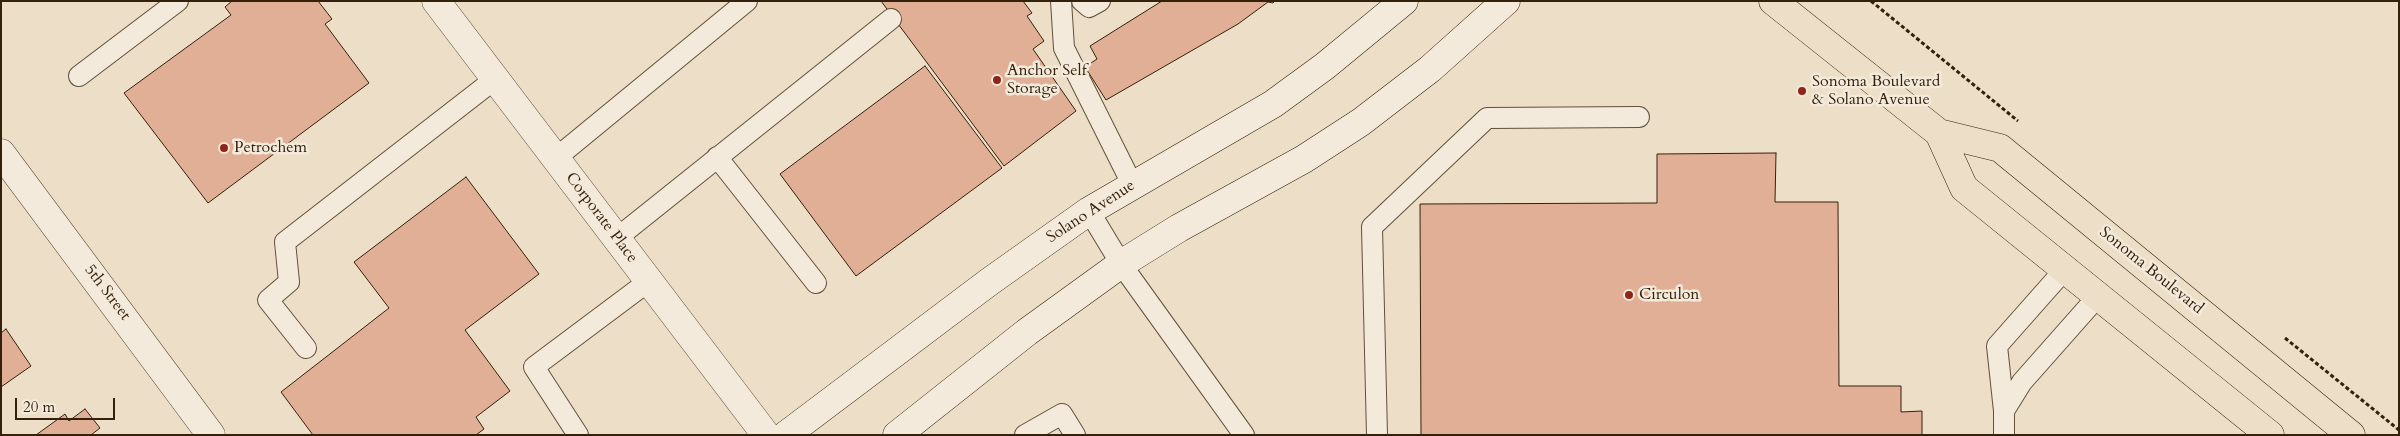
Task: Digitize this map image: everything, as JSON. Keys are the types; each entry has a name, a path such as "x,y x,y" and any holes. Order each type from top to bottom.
{"main road":[{"name":"Corporate Place","path":"436,1 766,435"},
{"name":"Solano Avenue","path":"786,435 989,282 1089,211 1132,184 1273,104 1326,66 1404,1"},
{"path":"897,435 1027,332 1122,264 1179,228 1304,159 1361,122 1430,69 1506,1"},
{"name":"Sonoma Boulevard","path":"1773,1 1939,133 2000,148 2351,435"},
{"name":"Sonoma Boulevard","path":"1939,133 1964,188 2066,268 2270,435"},
{"name":"5th Street","path":"1,153 211,435"}],"lane":[{"path":"79,76 178,1"},
{"path":"556,158 747,1"},
{"path":"1061,1 1064,48 1132,184"},
{"path":"1082,1 1089,7 1100,1"},
{"path":"616,238 890,19"},
{"path":"306,348 268,300 289,282 285,242 495,79"},
{"path":"1377,435 1372,226 1487,118 1640,117"},
{"path":"717,157 816,283"},
{"path":"1089,211 1122,264 1244,435"},
{"path":"2004,435 2004,411 1997,346 2066,268"},
{"path":"578,435 534,367 649,281"},
{"path":"2004,411 2022,382 2098,294"},
{"path":"1025,435 1062,414 1075,435"}],"building":[{"name":"Petrochem","path":"232,1 318,1 332,19 325,24 369,83 208,203 124,93 231,15 225,7"},
{"name":"Anchor Self Storage","path":"881,1 1023,1 1032,13 1027,16 1044,41 1033,49 1076,111 1004,166"},
{"name":"Anchor Self Storage","path":"1162,1 1275,1 1273,3 1268,2 1238,24 1106,100 1085,67 1097,59 1090,46"},
{"path":"925,66 1002,168 856,276 780,174"},
{"name":"Circulon","path":"1776,153 1775,202 1838,202 1839,386 1901,386 1901,412 1922,411 1922,435 1421,435 1420,204 1657,203 1657,154"},
{"path":"466,177 539,274 465,330 510,391 476,417 484,429 476,435 313,435 281,392 389,308 354,262"},
{"path":"6,329 31,366 1,387 1,333"},
{"path":"85,409 100,428 91,435 36,435 65,414 69,421"}],"place":[{"name":"Anchor Self Storage","path":"997,80"},
{"name":"Sonoma Boulevard & Solano Avenue","path":"1802,91"},
{"name":"Petrochem","path":"224,148"},
{"name":"Circulon","path":"1629,295"}]}
